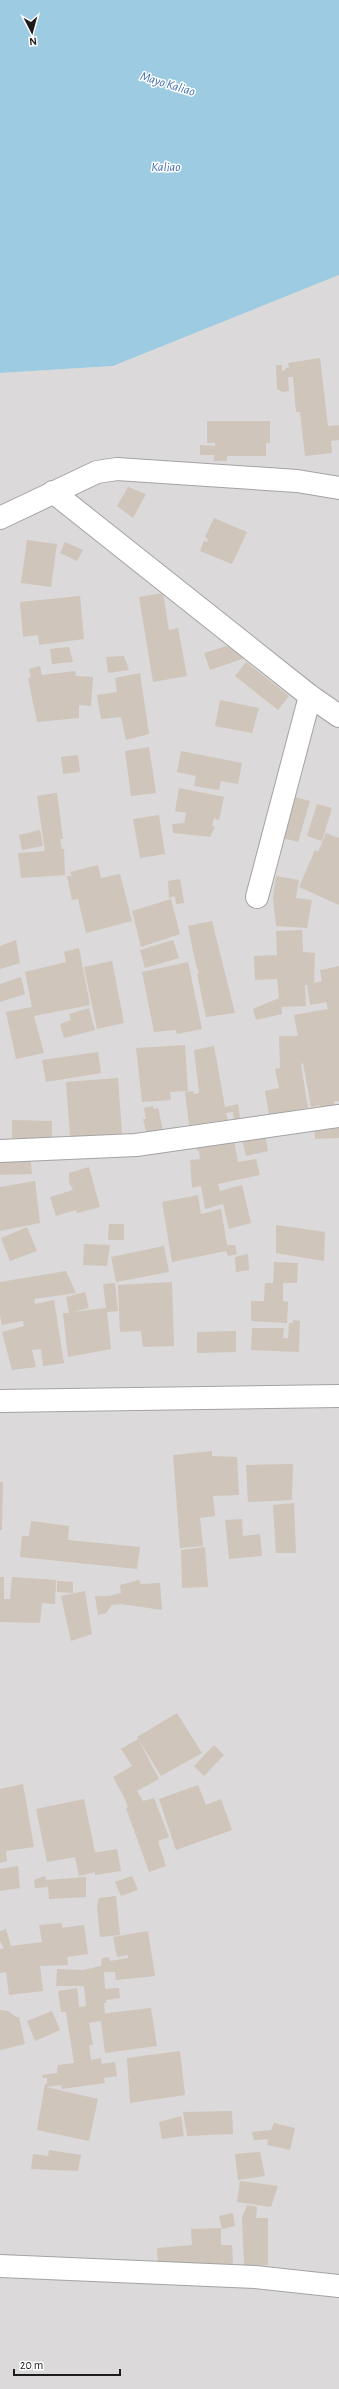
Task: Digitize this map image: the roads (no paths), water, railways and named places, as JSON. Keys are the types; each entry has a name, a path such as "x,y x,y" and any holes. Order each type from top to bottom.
{"street":[{"path":"0,518 97,472 117,469 297,481 339,488"},
{"path":"53,492 310,696 339,716"},
{"path":"257,896 310,696"},
{"path":"0,1151 136,1145 339,1116"},
{"path":"0,1401 339,1396"},
{"path":"0,2266 255,2276 339,2286"}],"water":[{"name":"Kaliao","path":"0,0 339,0 339,275 113,366 0,373"}],"water label":[{"name":"Mayo Kaliao","path":"168,83"}]}
